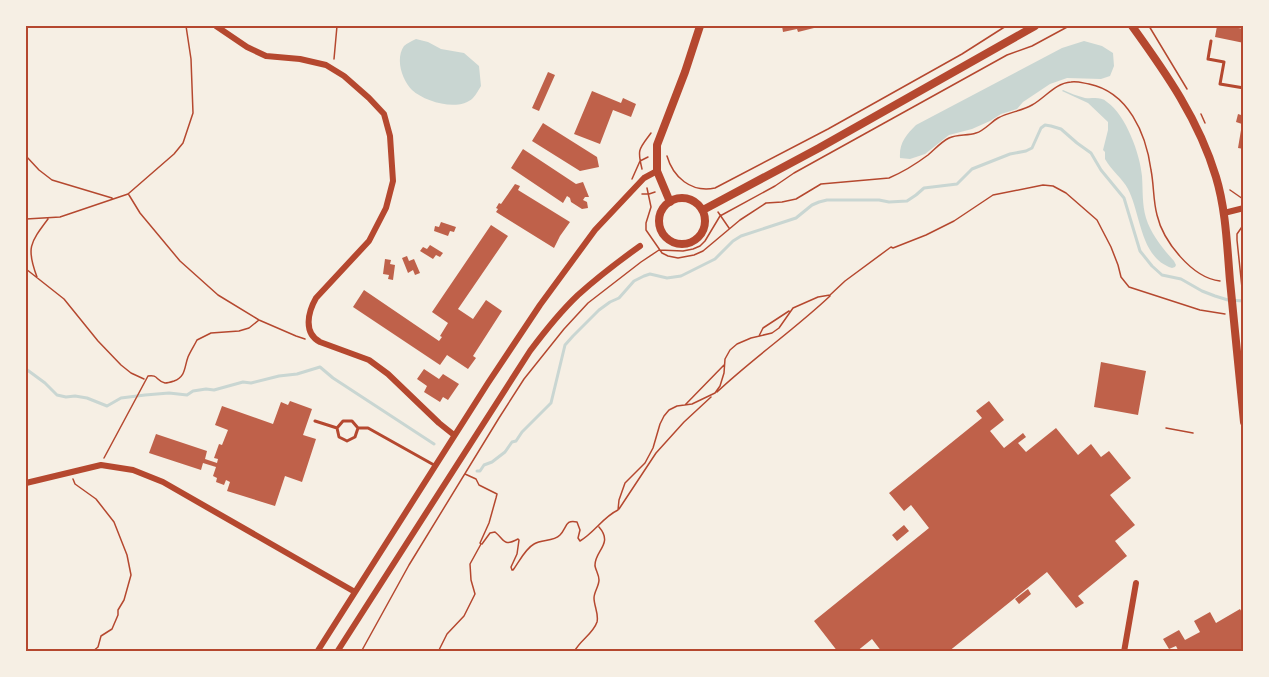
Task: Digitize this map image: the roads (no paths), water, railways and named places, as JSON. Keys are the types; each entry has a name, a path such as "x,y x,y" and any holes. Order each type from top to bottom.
{"main road":[{"path":"1132,26 1172,82 1198,130 1216,177 1224,213 1244,422"}],"street":[{"path":"216,26 247,47 266,56 300,59 326,65 344,76 384,114 390,136 393,181 386,208 369,241 316,298 310,308 310,333 315,339 369,360 388,374 454,435"},
{"path":"670,201 657,171 657,145 700,26"},
{"path":"703,210 1035,26"},
{"path":"317,651 454,435 540,305 595,230 644,178 657,171"},
{"path":"688,198 703,210 705,226 696,239 686,243 675,242 666,237 660,227 660,221 662,210 670,201 688,198"},
{"path":"1224,213 1244,208"},
{"path":"338,651 530,351 552,322 577,296 610,267 640,246"},
{"path":"26,483 101,465 133,470 163,482 355,592"},
{"path":"1124,651 1136,583"}],"lane":[{"path":"1211,40 1208,59 1224,62 1220,84 1244,88"},
{"path":"315,421 337,428"},
{"path":"337,428 343,421 352,421 358,428 368,428 436,466"},
{"path":"337,428 339,437 347,441 355,437 358,428"}],"waterway":[{"path":"477,471 505,452 551,403 565,345 599,310 619,298 634,281 650,274 667,278 681,276 715,259 741,236 796,218 819,202 827,200 907,201 924,188 957,184 972,169 1032,148 1041,128 1045,125 1061,129 1091,153 1101,170 1124,198 1140,251 1162,275 1181,279 1215,296 1244,301"},
{"path":"26,369 57,395 87,398 107,406 121,398 169,393 187,395 193,391 214,390 243,382 251,383 297,374 320,367 333,378 434,444"}]}
